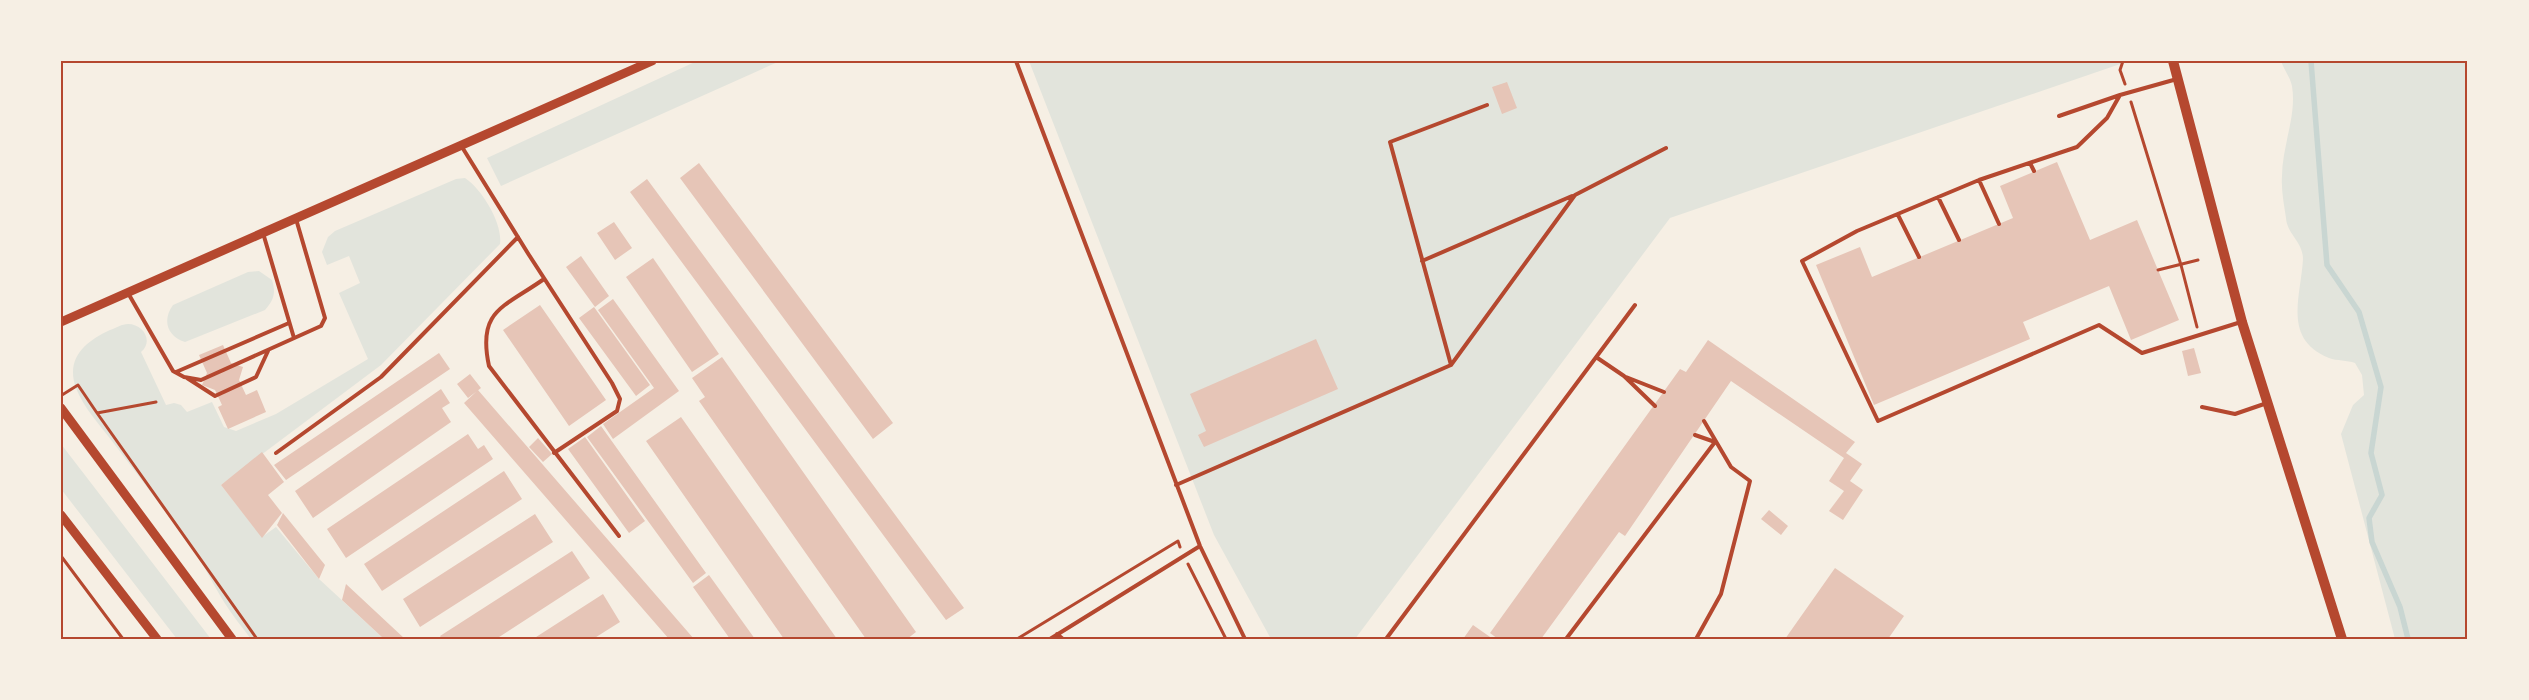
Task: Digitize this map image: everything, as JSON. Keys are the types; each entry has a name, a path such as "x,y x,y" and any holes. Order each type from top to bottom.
{"main road":[{"path":"2173,61 2242,322 2342,639"}],"street":[{"path":"61,322 127,291 462,147 652,61"},
{"path":"61,408 232,639"},
{"path":"61,515 157,639"}],"lane":[{"path":"1016,61 1200,546 1245,639"},
{"path":"2059,116 2120,95 2177,79"},
{"path":"2120,95 2107,118 2077,147 1979,180 1857,231 1802,261 1878,421 2099,325 2142,353 2242,322"},
{"path":"1451,365 1390,142 1487,105"},
{"path":"462,147 544,279 612,382 620,398 617,411 554,453"},
{"path":"1422,261 1574,195 1666,148"},
{"path":"2030,162 2034,171"},
{"path":"1979,180 1999,224"},
{"path":"1176,485 1451,365 1574,195"},
{"path":"1938,197 1959,240"},
{"path":"1898,215 1918,257"},
{"path":"184,377 201,380 321,326 325,318 295,219"},
{"path":"263,233 294,338"},
{"path":"276,453 381,377 518,237"},
{"path":"544,279 493,314 485,330 484,344 489,366 619,536"},
{"path":"127,291 176,372 215,396 256,378 268,351"},
{"path":"1386,639 1635,305"},
{"path":"176,372 289,323"},
{"path":"1596,357 1624,376 1655,406"},
{"path":"1624,376 1664,392"},
{"path":"2202,408 2235,414 2267,403"},
{"path":"1696,639 1721,594 1750,481 1731,467 1704,421"},
{"path":"1695,435 1715,442"},
{"path":"1566,639 1715,442"},
{"path":"1050,639 1200,546"},
{"path":"1057,634 1064,639"}],"path":[{"path":"2123,61 2120,70 2180,265 2199,334"},
{"path":"2158,270 2198,260"},
{"path":"61,395 78,385 257,639"},
{"path":"97,413 156,402"},
{"path":"61,556 123,639"}],"shaded area":[{"path":"697,61 780,61 501,186 487,158"},
{"path":"1029,61 2129,61 1670,218 1355,639 1271,639 1214,535"},
{"path":"2281,61 2468,61 2468,639 2395,639 2341,434 2353,405 2364,395 2362,375 2355,363 2335,360 2314,350 2305,340 2300,328 2298,302 2303,259 2300,248 2287,224 2282,186 2284,154 2293,108 2293,97 2291,83"},
{"path":"465,178 478,190 495,217 500,244 381,365 221,485 262,537 276,527 319,579 384,639 251,639 227,607 194,551 83,402 73,377 76,359 86,345 101,334 124,325 133,325 142,330 147,338 145,348 141,352 166,405 174,403 181,405 187,412 212,402 224,427 236,431 276,414 368,359 339,293 360,283 349,256 327,265 322,252 328,237 335,231 456,179"},
{"path":"259,271 272,280 274,289 272,300 265,310 185,342 170,332 167,322 173,305 248,272"},
{"path":"61,444 211,639 177,639 61,489"}],"building":[{"path":"1507,82 1517,108 1502,114 1492,87"},
{"path":"2057,162 2090,240 2137,220 2179,320 2131,340 2109,286 2023,322 2030,339 1874,405 1816,265 1860,247 1872,277 2013,218 2000,186"},
{"path":"699,163 893,423 873,439 680,178"},
{"path":"647,179 964,608 946,620 630,192"},
{"path":"614,222 632,248 615,260 597,233"},
{"path":"581,256 609,296 595,307 566,267"},
{"path":"653,258 719,354 692,372 626,277"},
{"path":"613,299 679,391 613,439 603,424 654,388 598,310"},
{"path":"540,305 606,400 569,426 503,330"},
{"path":"594,307 650,385 636,396 579,318"},
{"path":"1316,339 1338,389 1204,447 1198,435 1206,431 1190,394"},
{"path":"1708,340 1855,442 1846,453 1862,464 1850,481 1863,490 1843,520 1829,511 1844,491 1829,481 1844,458 1731,381 1625,536 1619,532 1541,639 1498,639 1490,633 1680,369 1686,372"},
{"path":"223,345 231,363 243,367 239,380 246,395 257,390 266,412 228,429 218,407 222,405 215,390 202,385 207,373 199,355"},
{"path":"2194,348 2201,373 2188,376 2182,351"},
{"path":"439,353 450,369 286,480 274,465"},
{"path":"722,357 916,632 907,639 866,639 699,401 705,397 692,378"},
{"path":"470,374 481,388 468,398 457,384"},
{"path":"441,389 450,403 442,408 451,422 313,518 295,491"},
{"path":"478,390 694,639 669,639 464,403"},
{"path":"681,417 837,639 784,639 646,441"},
{"path":"601,426 706,573 693,583 587,437"},
{"path":"468,434 478,449 484,445 493,459 346,558 327,529"},
{"path":"585,437 645,521 629,533 568,449"},
{"path":"538,438 552,454 543,462 529,447"},
{"path":"262,452 284,482 268,495 282,513 262,538 221,485"},
{"path":"504,471 522,499 382,591 364,564"},
{"path":"1769,510 1788,526 1781,535 1761,519"},
{"path":"283,513 325,565 319,579 277,525"},
{"path":"535,514 553,542 420,627 403,599"},
{"path":"572,551 590,578 496,639 442,639 440,636"},
{"path":"1835,568 1904,616 1888,639 1785,639"},
{"path":"709,575 755,639 730,639 693,587"},
{"path":"346,584 405,639 384,639 342,600"},
{"path":"603,594 620,622 593,639 533,639"},
{"path":"1473,625 1493,639 1463,639"}],"waterway":[{"path":"2311,61 2327,265 2359,312 2381,387 2371,453 2382,495 2369,518 2372,542 2400,607 2408,639"}]}
